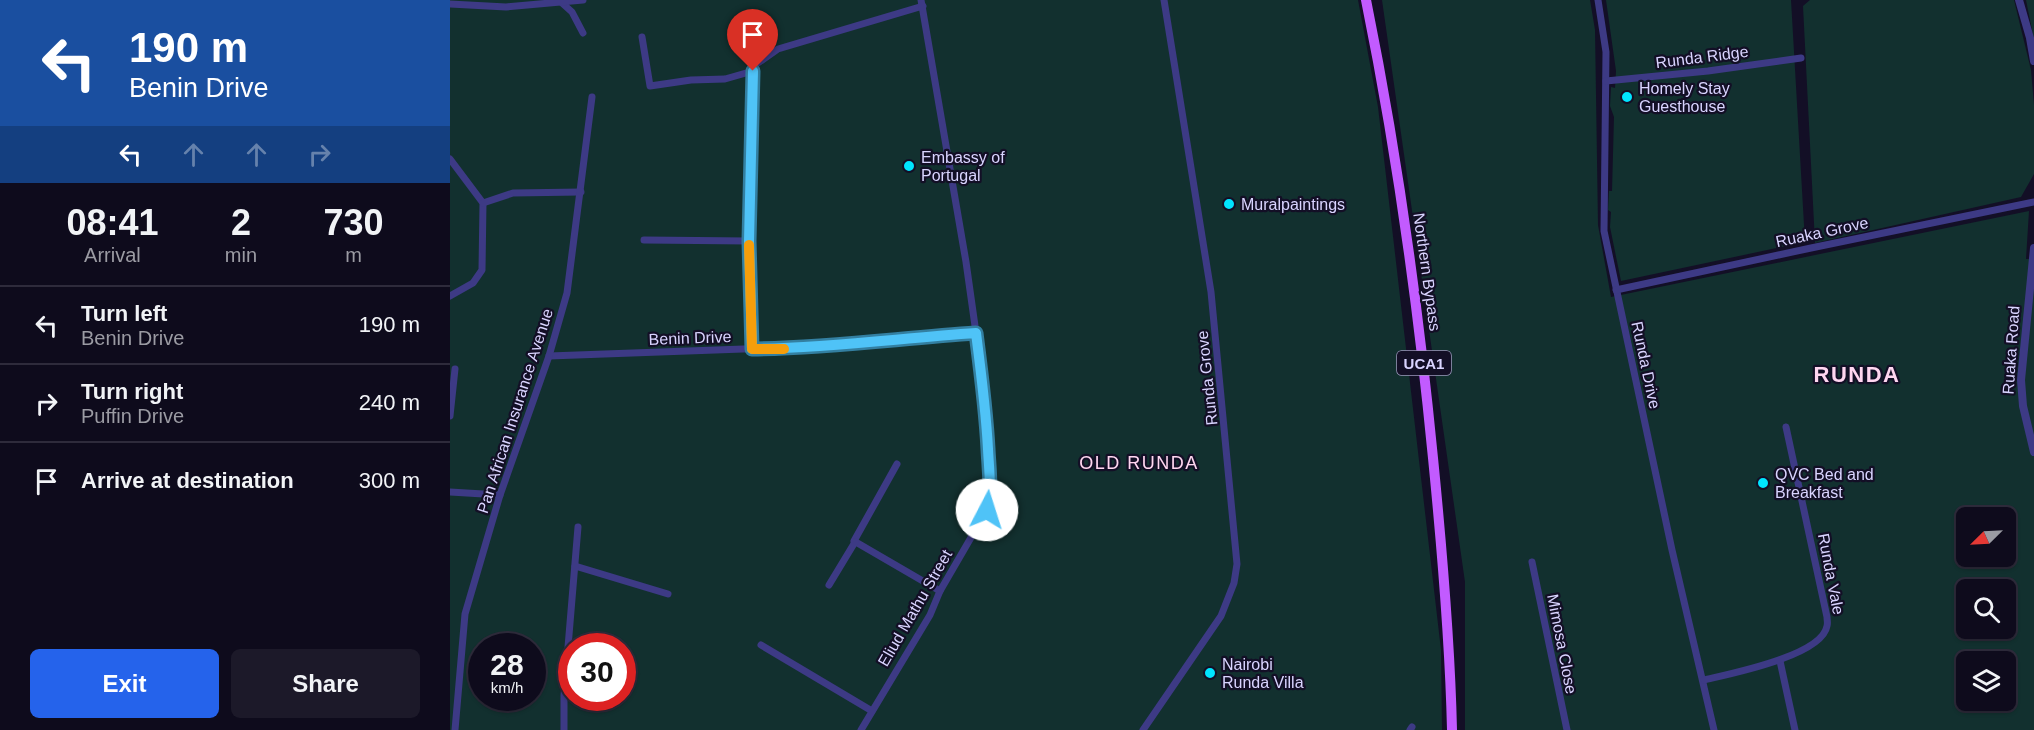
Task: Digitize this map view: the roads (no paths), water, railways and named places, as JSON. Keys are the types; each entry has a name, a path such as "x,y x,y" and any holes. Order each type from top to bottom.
{"main road":[{"name":"Northern Bypass","path":"1366,0 1398,173 1422,344 1442,551 1452,730"},
{"path":"1370,18 1374,0"}],"street":[{"path":"450,4 506,7 581,0"},
{"name":"Runda Grove","path":"1143,730 1221,616 1234,583 1237,564 1212,292 1164,0"},
{"name":"Runda Drive","path":"1598,0 1605,47 1606,81 1604,231 1672,550 1714,730"},
{"path":"2019,0 2034,61"},
{"path":"562,3 572,12 583,33"},
{"path":"752,349 749,241 755,65 778,49 922,3"},
{"name":"Eliud Mathu Street","path":"861,730 930,615 940,591 987,510 990,495 985,408 976,333 922,3"},
{"path":"642,38 650,86 691,80 725,79 753,71"},
{"name":"Runda Ridge","path":"1606,81 1708,71 1801,58"},
{"name":"Pan African Insurance Avenue","path":"454,730 454,702 465,614 500,495 549,356 567,293 592,97"},
{"path":"450,159 483,203 482,270 473,283 450,296"},
{"path":"483,203 513,193 581,192"},
{"name":"Ruaka Grove","path":"1616,290 2034,202"},
{"path":"644,240 749,241"},
{"name":"Ruaka Road","path":"2034,248 2021,380 2023,406 2034,452"},
{"name":"Benin Drive","path":"549,356 855,345 926,336 976,333"},
{"path":"450,416 455,369"},
{"name":"Runda Vale","path":"1704,680 1780,661 1820,638 1827,628 1827,617 1786,426"},
{"path":"829,585 897,464"},
{"path":"450,492 500,495"},
{"path":"564,730 564,695 578,527"},
{"path":"855,542 940,591"},
{"name":"Mimosa Close","path":"1532,562 1567,730"},
{"path":"575,566 668,594"},
{"path":"761,645 872,711"},
{"path":"1780,661 1795,730"}],"place":[{"name":"Homely Stay Guesthouse","path":"1627,97"},
{"name":"Embassy of Portugal","path":"909,166"},
{"name":"Muralpaintings","path":"1229,204"},
{"name":"QVC Bed and Breakfast","path":"1763,483"},
{"name":"Nairobi Runda Villa","path":"1210,673"}],"district":[{"name":"RUNDA","path":"1857,374"},
{"name":"OLD RUNDA","path":"1139,463"}]}
